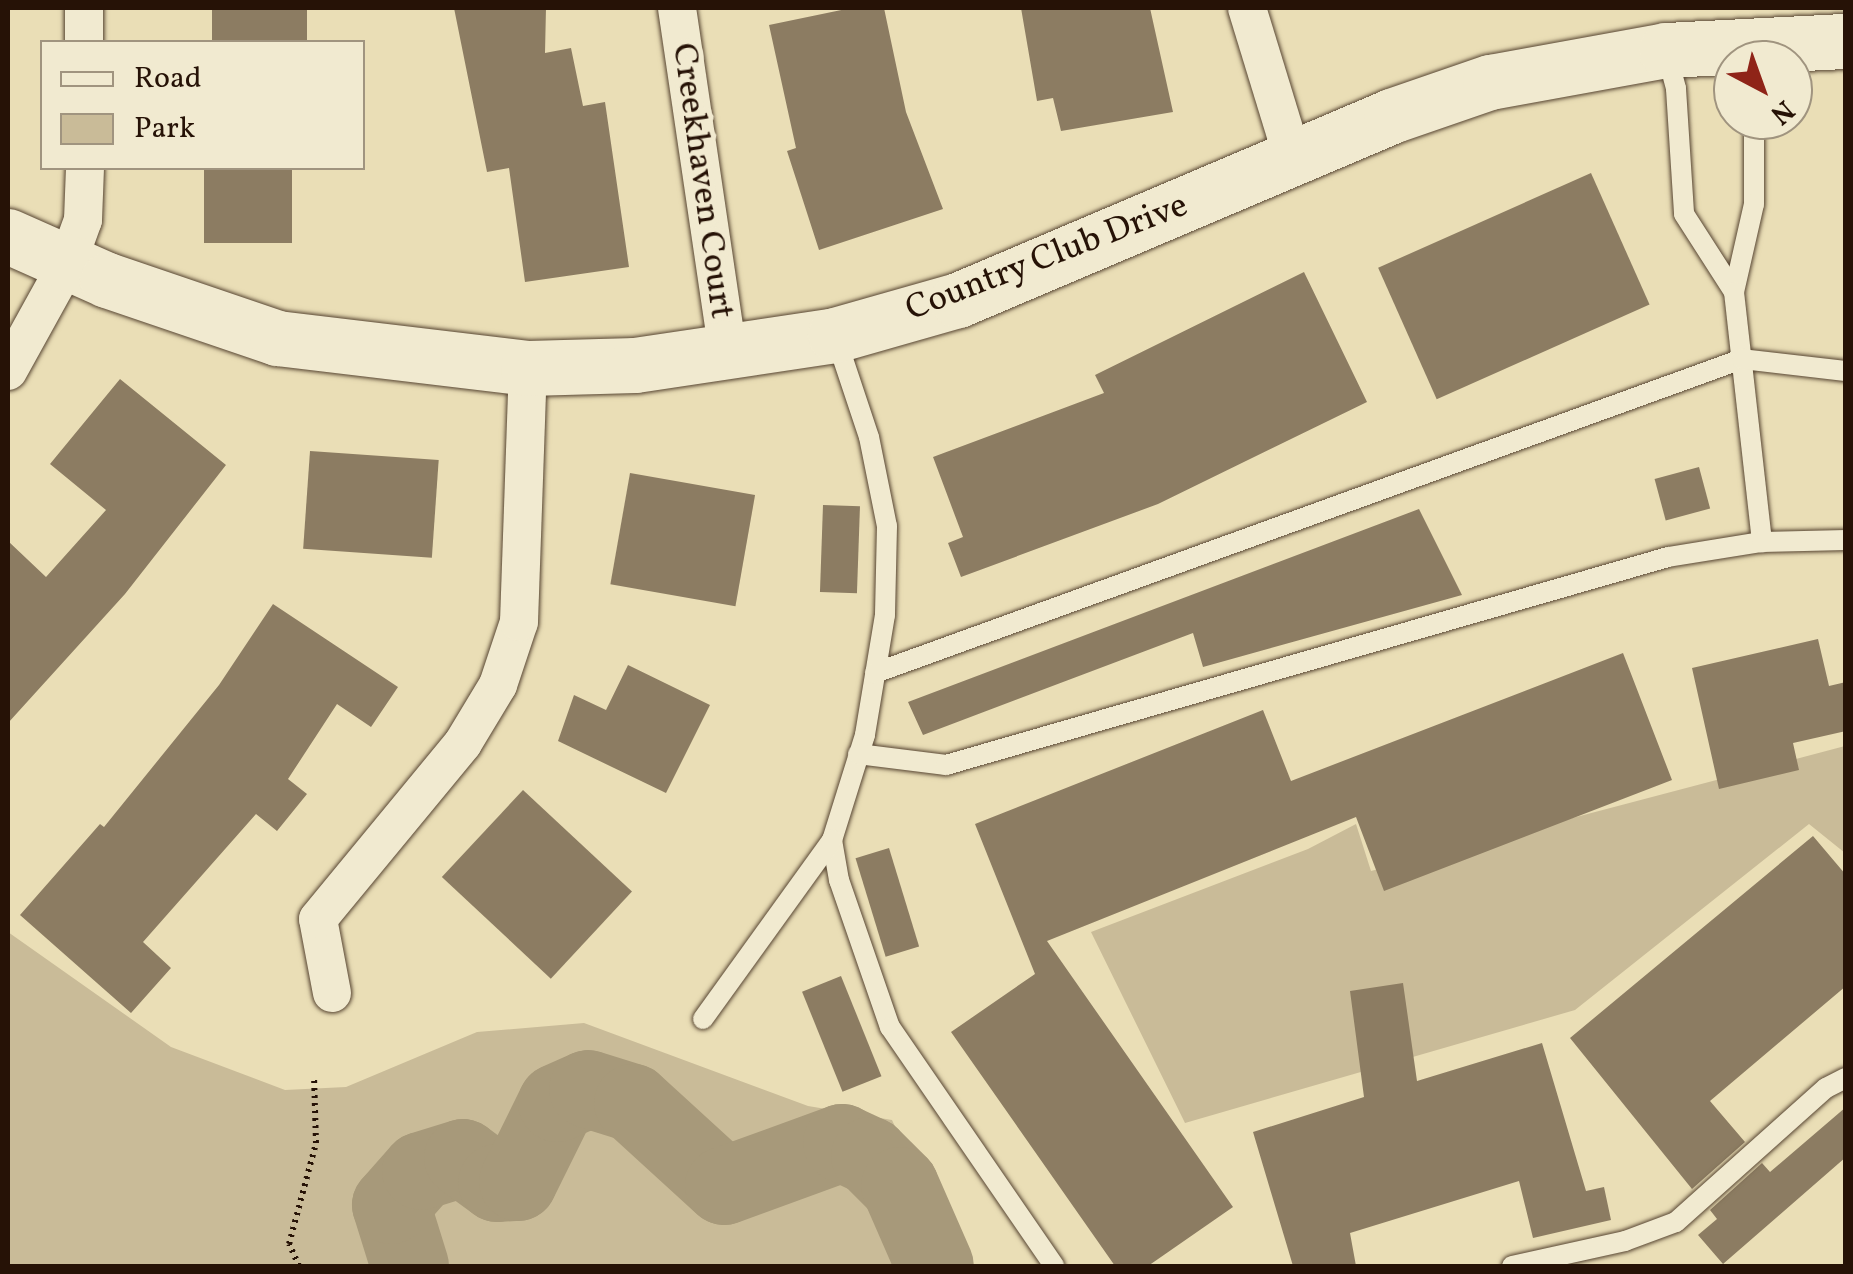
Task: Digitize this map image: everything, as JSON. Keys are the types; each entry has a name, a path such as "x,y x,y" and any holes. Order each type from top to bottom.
{"street":[{"path":"84,8 84,40"},
{"name":"Creekhaven Court","path":"676,8 728,354"},
{"path":"1247,8 1293,158"},
{"name":"Country Club Drive","path":"1813,44 1846,40"},
{"name":"Country Club Drive","path":"8,236 67,264 277,338 528,368 728,354 834,335 958,300 1293,158 1490,82 1666,50 1713,51"},
{"path":"8,371 67,264 83,220 85,170"},
{"path":"332,993 318,919 463,743 498,685 519,622 528,368"}],"lane":[{"path":"1666,50 1676,89 1684,214 1734,292"},
{"path":"1754,140 1754,204 1734,292 1762,542"},
{"path":"703,1019 832,840 858,754 875,673 888,526 869,436 834,335"},
{"path":"875,673 1742,359 1846,371"},
{"path":"858,754 946,765 1668,557 1762,542 1846,540"},
{"path":"832,840 890,1026 1054,1266"},
{"path":"1512,1266 1625,1241 1676,1222 1826,1088 1846,1078"}],"path":[{"path":"299,1266 289,1244 316,1142 314,1076"}],"green space":[{"path":"1845,746 1845,853 1809,824 1575,1010 1185,1123 1091,932 1308,849 1356,824 1371,871"},
{"path":"8,932 171,1047 285,1090 346,1087 477,1032 584,1023 808,1106 892,1120 960,1266 8,1266"}],"building":[{"path":"212,8 307,8 307,40 212,40"},
{"path":"454,8 546,8 545,53 571,48 583,106 605,102 629,267 525,282 509,168 487,172"},
{"path":"851,8 884,8 906,112 943,209 819,250 787,151 796,148 769,25"},
{"path":"1021,8 1150,8 1173,112 1061,131 1053,98 1037,101"},
{"path":"204,170 292,170 292,243 204,243"},
{"path":"1591,173 1650,305 1437,399 1378,268"},
{"path":"1304,272 1367,402 1158,504 961,577 948,543 963,537 933,457 1104,393 1095,375"},
{"path":"120,379 226,465 125,594 8,723 8,541 46,577 106,510 50,464"},
{"path":"310,451 439,460 432,558 303,549"},
{"path":"1699,467 1710,509 1666,520 1655,479"},
{"path":"630,473 755,495 735,606 610,584"},
{"path":"823,505 860,506 857,593 820,592"},
{"path":"1419,509 1462,595 1203,667 1193,633 923,735 908,702"},
{"path":"273,604 398,687 371,727 337,704 288,779 307,794 277,831 256,814 143,942 171,968 131,1013 20,915 100,824 104,827 219,685"},
{"path":"1818,639 1829,686 1846,682 1846,731 1793,743 1799,770 1719,789 1692,668"},
{"path":"1623,653 1672,780 1384,891 1356,817 1047,941 1233,1207 1148,1266 1115,1266 951,1032 1035,974 975,824 1263,710 1291,781"},
{"path":"628,665 710,705 666,793 558,741 574,695 606,710"},
{"path":"523,790 632,892 551,979 442,877"},
{"path":"1813,836 1846,875 1846,986 1710,1101 1745,1142 1692,1189 1570,1038"},
{"path":"889,848 919,946 886,957 856,858"},
{"path":"841,976 881,1076 843,1092 802,992"},
{"path":"1403,983 1417,1081 1542,1043 1586,1191 1604,1187 1611,1220 1533,1238 1519,1181 1350,1233 1356,1266 1293,1266 1253,1132 1364,1097 1350,991"},
{"path":"1846,1107 1846,1157 1723,1264 1698,1235 1717,1219 1710,1210 1762,1163 1770,1172"}],"waterway":[{"path":"410,1266 391,1205 421,1171 463,1158 497,1183 518,1182 557,1103 588,1089 633,1103 724,1186 842,1143 870,1156 900,1186 935,1266"}]}
